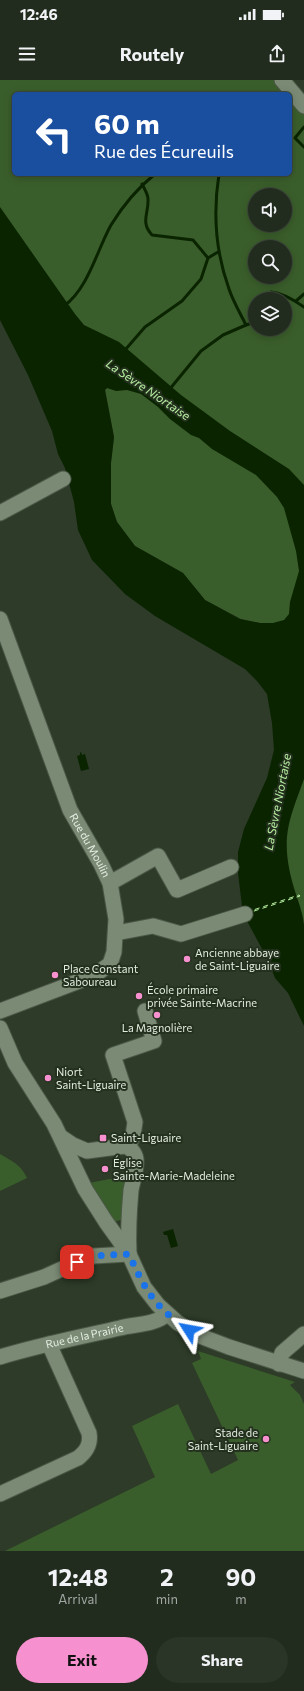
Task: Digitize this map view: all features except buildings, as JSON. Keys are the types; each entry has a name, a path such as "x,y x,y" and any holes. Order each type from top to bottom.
{"street":[{"path":"282,80 304,106"},
{"path":"0,513 63,479"},
{"name":"Rue du Moulin","path":"0,619 65,798 110,882 116,919 114,952 110,964 95,975 0,1011"},
{"path":"110,882 158,856 177,890 231,866"},
{"path":"116,933 153,926 181,934 245,914"},
{"path":"128,1147 133,1136 135,1122 114,1055 154,1041 145,1011"},
{"path":"0,1028 16,1063 48,1113 61,1137 73,1166 85,1189 110,1229 129,1254 144,1287 151,1298 167,1314 200,1336 279,1364 304,1371"},
{"path":"61,1137 73,1145 87,1151"},
{"path":"73,1166 78,1156 87,1151 116,1146 128,1147 134,1154 136,1163 128,1225 129,1254"},
{"path":"110,1229 118,1232 122,1231 128,1225"},
{"path":"0,1290 44,1277 94,1256 129,1254"},
{"name":"Rue de la Prairie","path":"0,1357 49,1344 154,1321 161,1319 167,1314"},
{"path":"279,1364 282,1353 304,1334"},
{"path":"0,1494 78,1458 88,1448 90,1438 89,1432 49,1344"}],"shaded area":[{"path":"0,80 284,80 304,103 304,637 273,623 260,623 241,619 205,600 183,573 135,546 117,522 111,504 111,463 114,437 105,390 107,388 0,228"},
{"path":"304,775 304,931 273,863"},
{"path":"0,1154 19,1167 27,1178 0,1191"},
{"path":"125,1176 127,1186 124,1219 110,1223 89,1183"},
{"name":"Stade de Saint-Liguaire","path":"198,1351 295,1382 290,1385 300,1395 304,1404 304,1551 5,1551 155,1477 132,1426 178,1404 211,1474 238,1460 192,1363 201,1359"}],"water":[{"name":"La Sèvre Niortaise","path":"0,207 84,325 119,342 181,395 230,431 289,469 304,485 304,779 288,827 287,849 291,877 304,925 304,1026 288,993 275,978 268,960 246,919 242,906 238,873 238,852 244,829 267,778 274,750 272,723 267,694 245,669 155,616 125,594 92,560 78,530 74,502 65,468 58,454 52,431 28,375 0,320","holes":["107,388 116,391 127,390 141,394 191,435 199,438 212,449 256,475 277,497 284,508 296,551 299,571 290,602 289,614 284,620 273,623 260,623 240,619 205,600 183,573 135,546 117,522 111,504 111,463 114,437 105,390"]},
{"path":"81,752 82,755 85,754 89,769 81,771 77,756 80,755"},
{"path":"173,1229 178,1246 171,1248 167,1235 164,1235 163,1232"}],"waterway":[{"path":"304,127 295,138 304,147"},
{"path":"64,306 80,290 115,218 137,191 153,176"},
{"path":"219,176 216,218 221,261 231,294 246,325 248,324"},
{"path":"142,184 148,197 146,226 152,235 193,240 208,258"},
{"path":"125,350 145,327 182,301 201,279 208,258 218,252"},
{"path":"296,301 304,294"},
{"path":"292,300 304,307"},
{"name":"La Sèvre Niortaise","path":"169,390 201,351 223,335 246,325"}],"ferry route":[{"path":"299,895 300,896 245,914 244,913 299,895"}],"place":[{"name":"Ancienne abbaye de Saint-Liguaire","path":"187,959"},
{"name":"Place Constant Saboureau","path":"55,975"},
{"name":"École primaire privée Sainte-Macrine","path":"139,996"},
{"name":"La Magnolière","path":"157,1015"},
{"name":"Niort Saint-Liguaire","path":"48,1078"},
{"name":"Saint-Liguaire","path":"103,1138"},
{"name":"Église Sainte-Marie-Madeleine","path":"105,1169"},
{"name":"Stade de Saint-Liguaire","path":"266,1439"}],"route":[{"path":"77,1262 94,1256 129,1254 144,1287 151,1298 167,1314 189,1330"}]}
